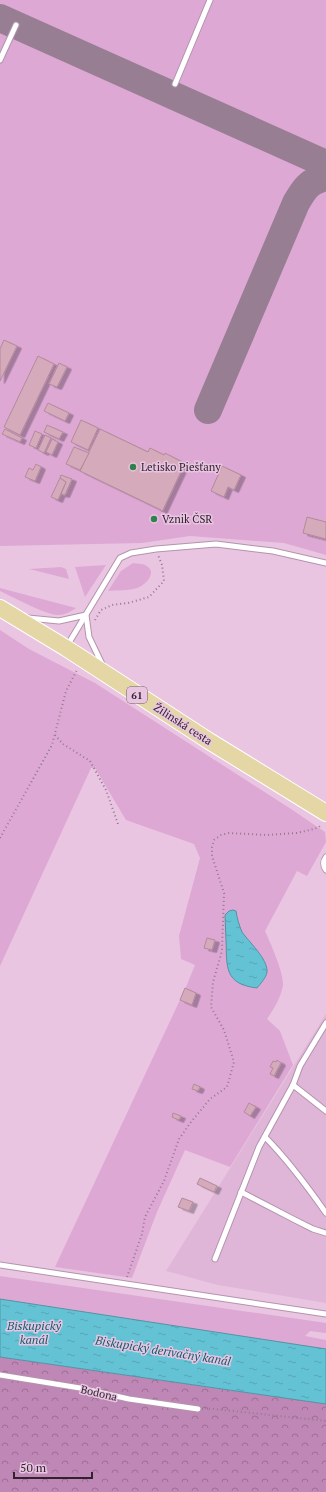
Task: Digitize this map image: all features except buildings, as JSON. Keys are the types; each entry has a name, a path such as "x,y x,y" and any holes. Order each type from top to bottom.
{"main road":[{"name":"Žilinská cesta","path":"0,608 66,648 324,818"}],"lane":[{"path":"175,84 210,0"},
{"path":"0,60 16,25"},
{"path":"66,648 120,558 131,553 156,549 216,544 273,551 326,564"},
{"path":"15,617 59,622 88,613"},
{"path":"88,613 89,637 98,658 110,677"},
{"path":"326,857 324,860 324,868 326,870"},
{"path":"215,1259 258,1147 293,1085 300,1066 326,1024"},
{"path":"293,1085 326,1111"},
{"path":"265,1137 301,1177 326,1213"},
{"path":"241,1192 313,1229 326,1233"},
{"path":"0,1265 326,1314"},
{"name":"Bodona","path":"0,1375 74,1387 129,1399 198,1409"}],"path":[{"path":"88,613 93,622 101,610 112,605 128,603 149,597 164,581 162,566 156,549"},
{"path":"0,838 52,744 66,691 83,660"},
{"path":"55,735 63,744 90,761 106,790 118,824"},
{"path":"126,1278 142,1234 146,1216 164,1181 180,1139 191,1122 210,1099 227,1087 234,1062 224,1030 211,1007 213,982 222,951 224,893 212,856 214,840 221,835 229,833 267,835 297,833 319,827 324,818"},
{"path":"198,1409 209,1408 326,1421"}],"shaded area":[{"path":"0,0 326,0 326,555 284,543 190,536 142,543 0,546"},
{"path":"133,563 148,567 151,573 146,582 140,587 134,589 108,591 121,571"},
{"path":"106,565 85,597 75,567"},
{"path":"61,567 66,569 69,579 29,569"},
{"path":"0,588 76,608 63,614 53,614 38,609 0,591"},
{"path":"0,630 29,649 95,683 325,832 326,842 307,876 297,871 265,931 283,980 281,994 267,1019 280,1031 293,1065 230,1167 185,1150 157,1212 132,1278 55,1267 195,965 181,959 179,936 200,858 194,844 126,820 95,768 91,768 0,966"},
{"path":"326,1014 326,1303 218,1285 166,1271"},
{"path":"0,1276 326,1323 326,1333 310,1331 305,1336 326,1340 326,1349 0,1299"}],"green space":[{"path":"0,1357 326,1404 326,1492 0,1492"}],"water":[{"path":"229,911 236,911 242,932 258,951 266,967 266,976 257,988 238,983 230,973 227,959 225,915"},
{"name":"Biskupický kanál","path":"0,1299 326,1349 326,1404 0,1357"}],"taxiway":[{"path":"0,18 326,164"},
{"path":"208,410 296,203 311,183 326,177"}],"place":[{"name":"Letisko Piešťany","path":"133,467"},
{"name":"Vznik ČSR","path":"154,519"}],"water label":[{"name":"Biskupický derivačný kanál","path":"163,1351"}]}
